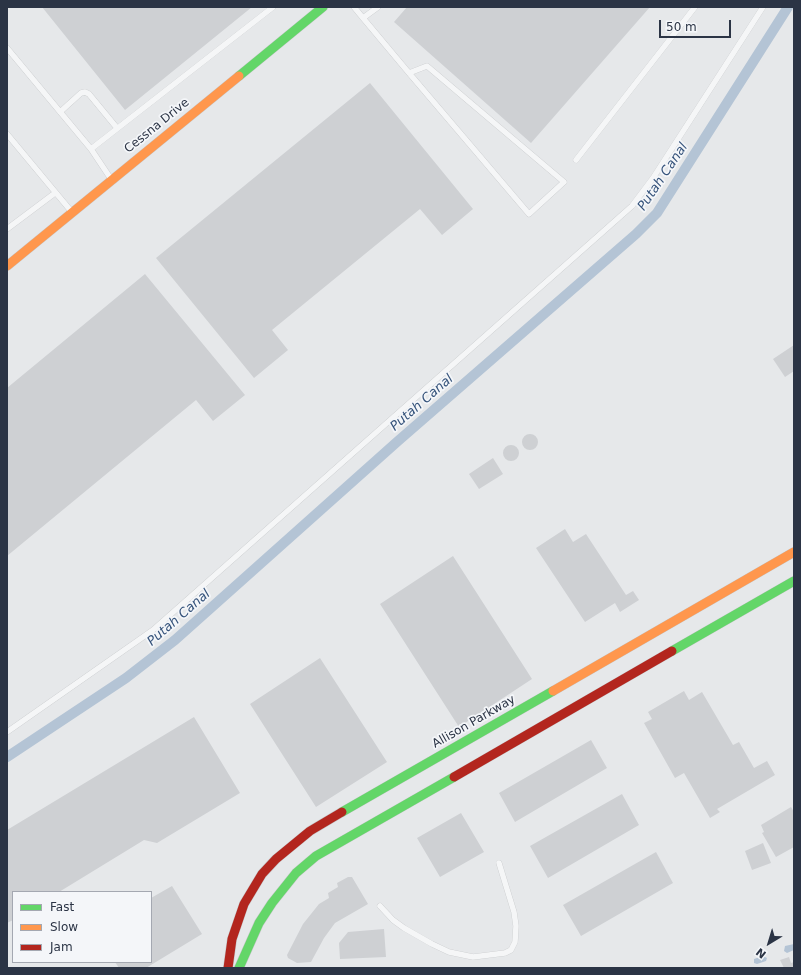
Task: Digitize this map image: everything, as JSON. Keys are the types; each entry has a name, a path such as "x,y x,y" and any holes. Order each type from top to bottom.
{"street":[{"name":"Cessna Drive","path":"7,266 111,179 323,7"},
{"name":"Allison Parkway","path":"228,968 227,963 232,939 244,904 251,892 262,874 276,859 310,831 794,552"},
{"path":"239,968 259,923 272,903 296,873 316,856 794,581"}],"lane":[{"path":"91,149 273,7"},
{"path":"354,7 529,214 564,182 427,66 410,73"},
{"path":"363,18 378,7"},
{"path":"576,160 695,7"},
{"path":"7,732 153,630 632,206 653,178 763,7"},
{"path":"7,48 91,149 111,179"},
{"path":"60,112 81,93 85,92 89,94 117,128"},
{"path":"7,134 72,213"},
{"path":"7,229 55,193"},
{"path":"380,906 393,920 404,928 449,952 473,957 505,954 511,950 515,942 516,926 514,912 499,863"}],"water":[{"path":"794,944 794,950 787,953 784,951 785,946"},
{"path":"763,956 767,958 766,961 757,964 754,963 754,959"}],"building":[{"path":"42,7 252,7 125,110"},
{"path":"407,7 650,7 531,143 394,22"},
{"path":"370,83 473,209 442,235 420,209 272,330 288,350 254,378 156,258"},
{"path":"145,274 245,395 213,421 196,400 7,556 7,388"},
{"path":"794,345 794,371 785,377 773,359"},
{"path":"527,434 533,434 538,439 536,448 533,450 527,450 522,445 522,439"},
{"path":"508,445 514,445 519,450 517,459 514,461 508,461 503,456 503,450"},
{"path":"493,458 503,474 479,489 469,474"},
{"path":"565,529 573,542 586,534 626,595 633,591 639,600 620,612 615,603 585,622 536,548"},
{"path":"453,556 532,679 459,727 380,604"},
{"path":"320,658 387,762 316,807 250,704"},
{"path":"684,691 689,700 702,692 733,745 739,742 754,768 767,761 775,775 717,809 720,812 710,818 684,773 675,778 644,723 652,719 648,712"},
{"path":"194,717 240,793 157,843 144,840 61,891 12,891 12,920 7,923 7,830"},
{"path":"591,740 607,768 515,822 499,793"},
{"path":"622,794 639,825 548,878 530,846"},
{"path":"791,807 794,812 794,847 776,857 762,833 764,832 761,825"},
{"path":"461,813 484,852 440,877 417,838"},
{"path":"763,843 771,863 752,870 745,851"},
{"path":"656,852 673,883 581,936 563,905"},
{"path":"348,877 352,877 368,904 335,923 324,938 311,962 297,963 288,958 287,955 303,924 319,904 329,898 328,893 338,887 337,883"},
{"path":"172,886 202,934 146,968 119,968 116,963 152,963 152,897"},
{"path":"384,929 386,957 340,959 339,943 348,932"},
{"path":"789,957 791,963 794,962 794,968 784,968 780,960"}],"waterway":[{"name":"Putah Canal","path":"7,757 126,678 175,640 398,441 636,234 657,213 788,7"}],"traffic: fast":[{"path":"239,76 323,7"},
{"path":"672,651 794,581"},
{"path":"342,812 553,691"},
{"path":"239,968 259,923 272,903 296,873 316,856 454,777"}],"traffic: slow":[{"path":"7,266 239,76"},
{"path":"553,691 794,552"}],"traffic: jam":[{"path":"454,777 672,651"},
{"path":"228,968 232,939 244,904 262,874 276,859 310,831 342,812"}]}
